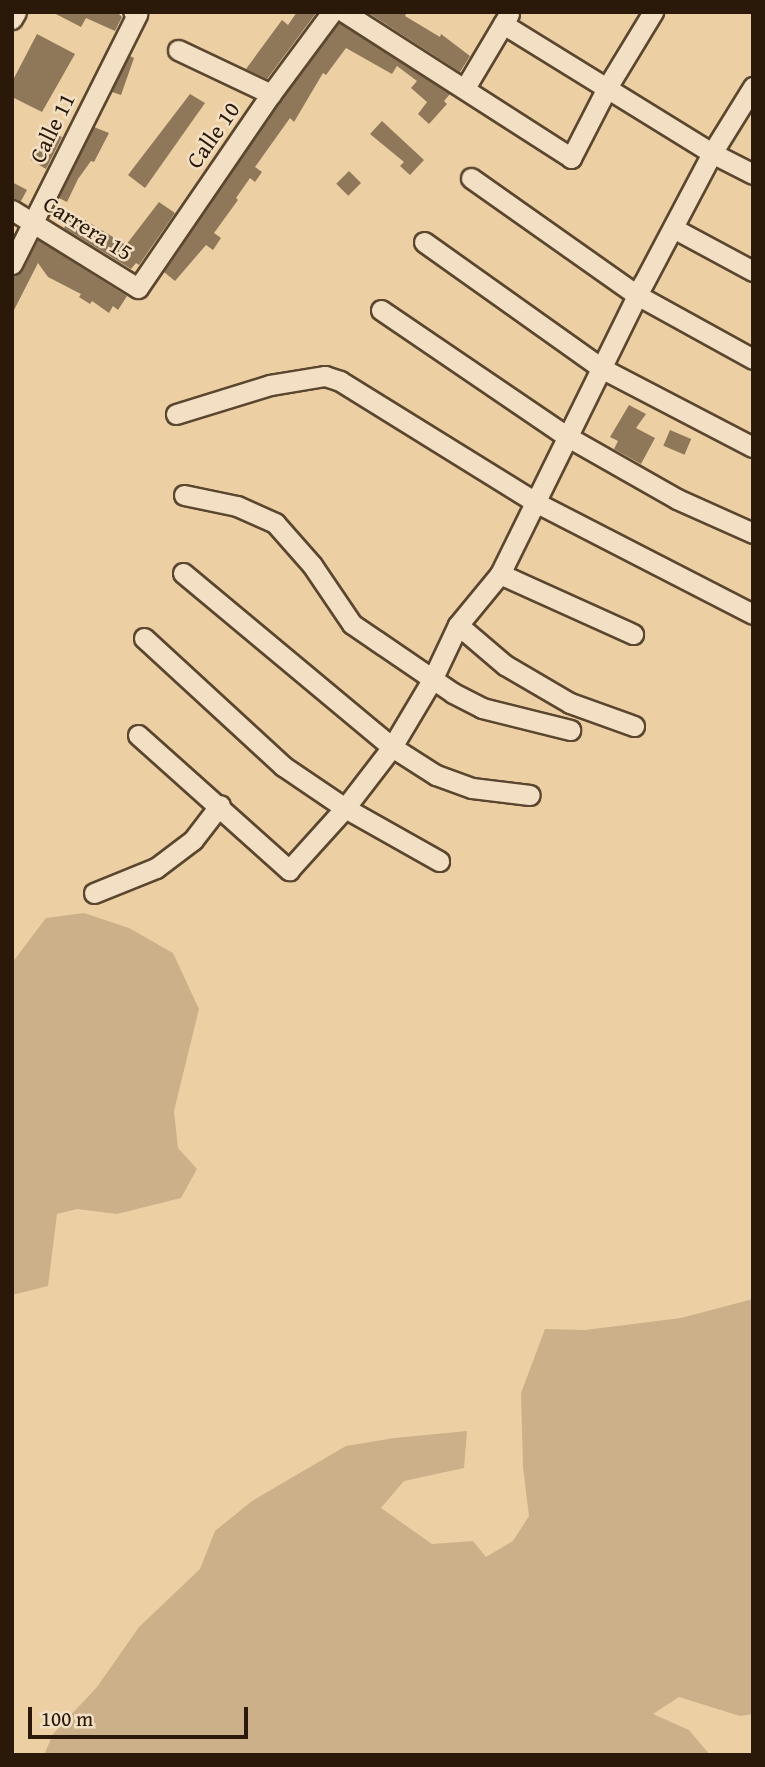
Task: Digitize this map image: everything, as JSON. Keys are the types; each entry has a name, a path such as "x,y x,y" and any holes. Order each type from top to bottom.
{"street":[{"path":"12,19 16,12"},
{"name":"Calle 10","path":"138,288 271,94 332,12"},
{"path":"344,12 571,158 608,86 653,12"},
{"name":"Calle 11","path":"12,264 135,13"},
{"path":"465,88 507,18 712,153 753,174"},
{"path":"178,50 271,94"},
{"path":"138,735 220,805 289,870 345,808 392,747 432,680 458,625 500,574 637,295 712,153 753,87"},
{"path":"471,178 637,295 753,359"},
{"name":"Carrera 15","path":"12,210 138,288"},
{"path":"673,228 753,271"},
{"path":"424,242 601,368 753,447"},
{"path":"382,310 568,437 677,499 753,533"},
{"path":"176,414 270,385 325,376 340,381 536,502 753,614"},
{"path":"184,495 237,506 275,523 312,565 352,624 432,680 482,708 570,730"},
{"path":"183,573 392,747 436,775 472,788 530,795"},
{"path":"500,574 633,634"},
{"path":"458,625 505,665 570,703 634,726"},
{"path":"144,638 283,766 345,808 439,861"},
{"path":"94,893 156,868 193,840 220,805"}],"shaded area":[{"path":"84,913 129,928 173,953 199,1009 174,1111 178,1148 197,1169 181,1198 117,1214 77,1209 57,1214 48,1286 12,1295 12,963 46,918"},
{"path":"753,1299 753,1714 740,1716 679,1697 653,1714 689,1730 710,1755 44,1755 53,1734 97,1687 139,1627 200,1569 215,1531 252,1501 346,1446 467,1431 464,1468 404,1481 381,1508 432,1544 473,1541 486,1557 513,1541 529,1516 523,1467 521,1393 545,1329 585,1330 681,1318"}],"building":[{"path":"52,12 117,12 122,17 115,31 86,18 81,27"},
{"path":"297,12 316,13 267,79 246,69 282,20 288,25"},
{"path":"367,12 407,12 405,16 440,37 441,34 470,56 460,72"},
{"path":"339,23 450,94 444,101 447,104 429,124 418,114 427,102 411,88 417,81 397,66 392,74 346,48 326,75 323,73 294,122 290,118 255,167 262,172 255,182 250,178 214,233 221,238 213,250 206,245 175,281 164,272 281,101"},
{"path":"37,34 75,54 42,112 12,97 12,82"},
{"path":"130,56 134,58 121,95 112,92"},
{"path":"190,94 205,103 145,188 128,175"},
{"path":"382,121 424,160 410,175 400,166 404,162 370,134"},
{"path":"94,127 109,133 94,162 91,161 78,179 67,202 59,198"},
{"path":"53,133 62,137 46,169 31,160 38,148 43,150"},
{"path":"349,171 361,183 348,196 336,184"},
{"path":"12,182 27,190 21,201 12,198"},
{"path":"159,202 175,213 139,265 136,263 131,269 64,228 71,217 82,224 85,220 126,245"},
{"path":"38,240 127,296 118,310 113,306 109,313 92,301 90,304 79,297 81,294 48,277 38,263 12,314 12,276 23,270"},
{"path":"629,405 646,414 636,428 655,438 641,464 614,449 618,441 610,437"},
{"path":"670,430 691,439 685,455 663,446"}]}
